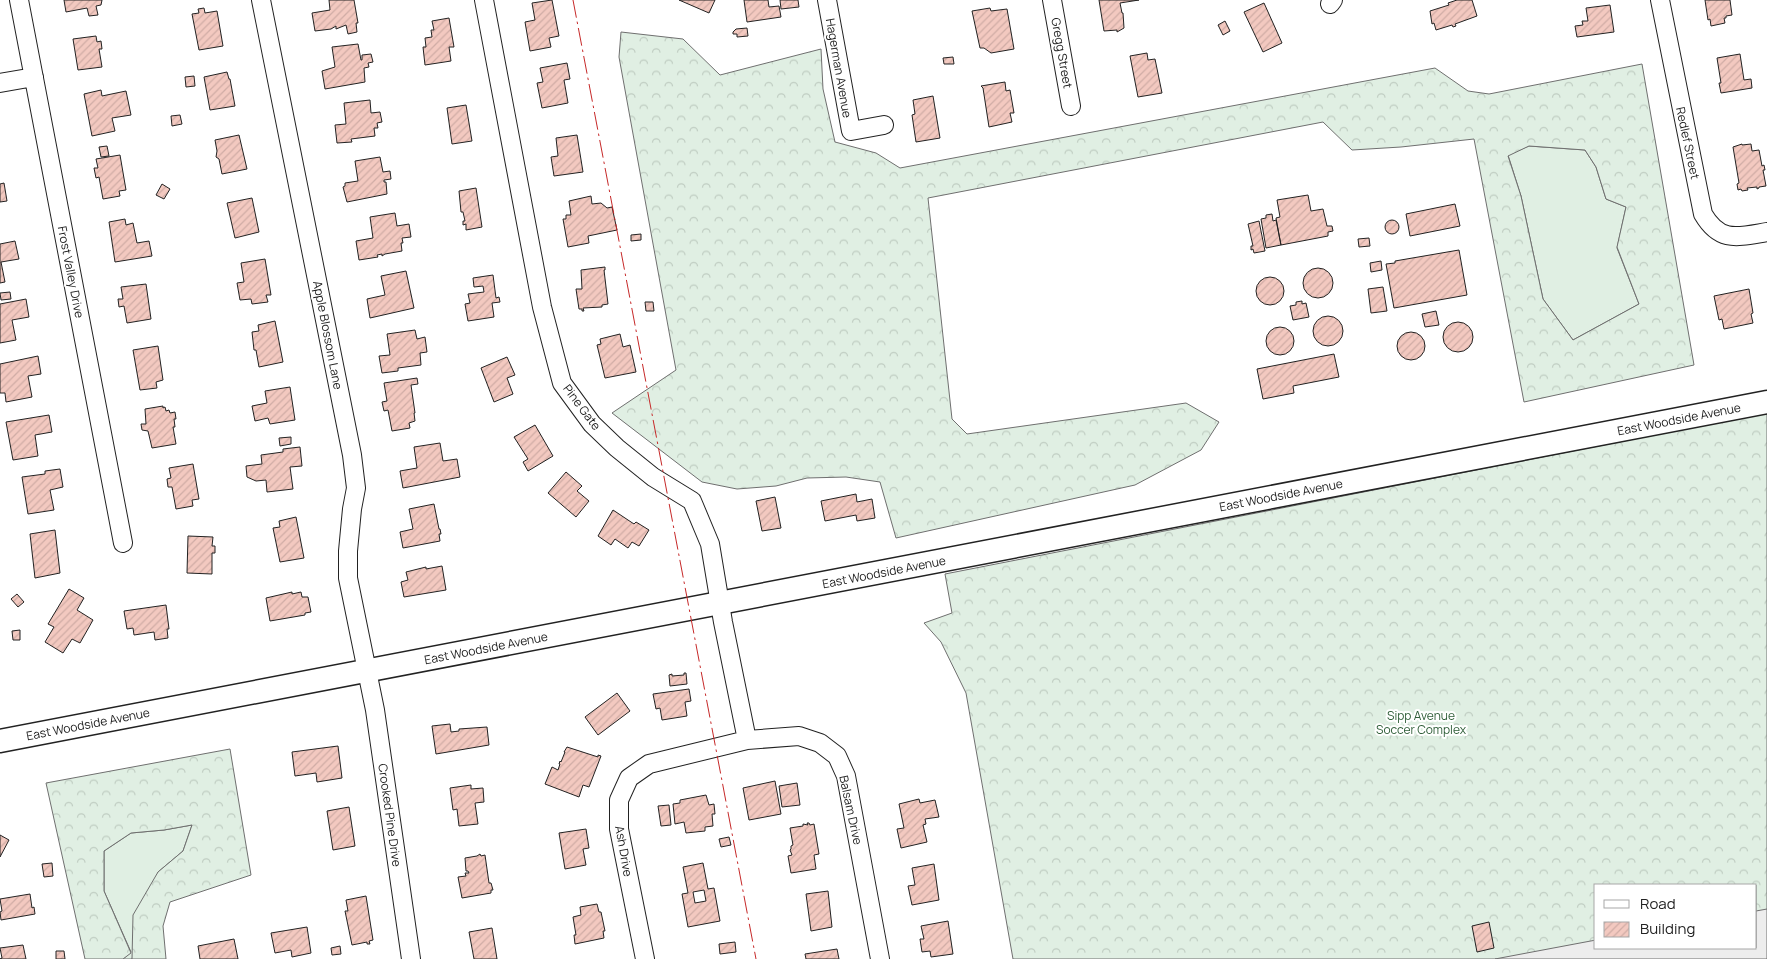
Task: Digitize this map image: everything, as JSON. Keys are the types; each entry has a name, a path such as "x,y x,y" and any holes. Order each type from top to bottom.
{"main road":[{"name":"East Woodside Avenue","path":"0,741 1767,402"}],"street":[{"name":"Frost Valley Drive","path":"19,0 123,543"},
{"name":"Apple Blossom Lane","path":"261,0 352,455 356,488 348,551 348,578 367,671"},
{"name":"Pine Gate","path":"484,0 542,307 562,383 592,424 611,442 653,477 692,501 710,544 746,740"},
{"name":"Hagerman Avenue","path":"827,0 851,131 884,125"},
{"name":"Gregg Street","path":"1052,0 1071,106"},
{"name":"Redlef Street","path":"1660,0 1703,214 1710,226 1722,235 1737,236 1767,232"},
{"path":"0,83 34,77"},
{"name":"Crooked Pine Drive","path":"367,671 375,710 411,959"},
{"name":"Balsam Drive","path":"746,740 799,736 820,743 837,756 846,776 880,959"},
{"name":"Ash Drive","path":"645,959 619,829 619,800 629,778 649,764 746,740"}],"green space":[{"path":"621,32 683,39 720,75 821,49 823,89 835,142 876,153 900,168 1435,68 1468,91 1489,94 1642,64 1694,365 1524,402 1474,139 1352,150 1323,122 928,198 952,419 967,434 1186,403 1219,422 1201,450 1135,485 896,538 880,482 846,477 807,478 776,486 737,489 702,482 612,413 676,370 619,57","holes":["1529,146 1585,150 1596,167 1606,199 1626,207 1617,247 1639,304 1573,340 1543,299 1521,196 1508,156"]},
{"path":"1529,146 1585,150 1596,167 1606,199 1626,207 1617,248 1639,304 1573,340 1543,299 1521,196 1508,155"},
{"name":"Sipp Avenue Soccer Complex","path":"1767,413 1767,959 1013,959 966,693 941,642 924,623 952,613 945,574"},
{"path":"230,749 251,875 170,902 163,926 166,959 132,959 133,915 158,872 183,851 192,825 131,833 104,851 104,891 131,953 123,959 85,959 46,783"},
{"path":"192,825 183,851 158,872 132,959 123,959 131,952 104,891 104,851 131,833"}],"shaded area":[{"path":"1767,909 1767,959 1495,959 1594,940 1594,949 1757,949 1757,911"}],"building":[{"path":"64,0 102,0 101,5 96,6 98,15 89,16 87,8 66,12"},
{"path":"329,0 354,0 358,23 356,23 357,32 348,34 346,25 336,29 336,26 331,29 315,31 312,13 330,10"},
{"path":"552,0 559,36 549,38 551,47 530,51 525,22 535,20 532,3"},
{"path":"679,0 715,0 709,13"},
{"path":"744,0 768,0 769,7 779,6 781,17 747,22"},
{"path":"780,0 798,0 799,7 781,9"},
{"path":"1099,0 1139,0 1120,3 1124,28 1117,32 1117,30 1104,31"},
{"path":"1457,0 1472,0 1477,16 1455,24 1456,26 1453,27 1452,25 1436,30 1434,23 1432,24 1430,11 1449,5 1448,3"},
{"path":"1705,0 1730,0 1732,15 1724,18 1725,23 1711,26 1710,19 1708,20"},
{"path":"1264,3 1282,43 1263,52 1244,12"},
{"path":"1610,5 1614,32 1577,37 1575,26 1583,25 1582,21 1588,21 1586,8"},
{"path":"204,8 205,13 217,11 223,46 199,50 192,14 199,13 198,9"},
{"path":"990,8 991,11 1007,9 1014,49 991,53 984,48 980,48 972,11"},
{"path":"449,18 454,47 449,47 451,61 425,65 423,47 426,47 425,38 432,37 431,30 434,30 432,21"},
{"path":"1225,21 1230,31 1223,35 1218,25"},
{"path":"747,28 748,36 737,37 737,34 733,34 736,29"},
{"path":"96,36 97,42 101,41 102,49 99,49 102,67 78,70 73,39"},
{"path":"358,44 361,60 362,55 371,54 373,62 368,63 369,67 364,68 365,82 325,89 322,71 335,67 332,47"},
{"path":"1147,53 1148,60 1155,59 1162,93 1138,97 1130,56"},
{"path":"1740,54 1744,80 1751,79 1752,88 1721,93 1717,58"},
{"path":"953,57 954,64 944,64 943,58"},
{"path":"567,63 570,79 564,80 568,103 542,108 537,83 543,82 540,68"},
{"path":"227,72 235,106 210,110 204,77"},
{"path":"194,76 195,86 186,87 185,77"},
{"path":"1005,82 1006,91 1010,90 1014,113 1010,113 1012,122 989,127 983,88 981,86"},
{"path":"101,90 102,96 126,91 131,115 112,118 115,131 92,136 84,94"},
{"path":"933,96 940,138 916,142 912,115 915,114 913,100"},
{"path":"370,100 371,113 380,112 382,122 377,123 378,128 374,128 375,136 351,139 352,142 337,143 335,125 346,124 344,103"},
{"path":"466,105 472,141 452,144 447,108"},
{"path":"180,115 182,124 172,126 171,116"},
{"path":"239,135 247,169 222,174 219,159 216,157 215,140"},
{"path":"577,135 583,172 554,176 551,157 558,156 556,138"},
{"path":"1751,144 1752,151 1759,150 1762,166 1764,165 1765,170 1763,170 1766,186 1757,189 1757,187 1747,188 1748,190 1742,191 1741,189 1738,190 1737,184 1739,183 1733,147"},
{"path":"107,146 109,156 101,157 99,147"},
{"path":"120,155 126,190 119,191 120,196 103,199 99,177 96,178 94,168 98,168 96,159"},
{"path":"380,157 383,172 390,171 391,179 384,180 386,182 387,194 347,202 343,187 345,183 358,181 355,161"},
{"path":"4,183 7,201 0,202 0,184"},
{"path":"162,184 170,189 164,199 156,195"},
{"path":"476,188 482,227 466,230 466,224 463,225 463,221 465,221 463,212 461,212 459,191"},
{"path":"1308,195 1311,211 1323,209 1327,226 1332,226 1333,231 1328,232 1328,236 1281,245 1276,218 1280,217 1277,200"},
{"path":"591,196 592,204 601,203 607,208 612,207 617,230 588,236 589,243 568,247 563,219 566,219 566,215 571,215 569,201"},
{"path":"252,198 259,232 235,238 227,203"},
{"path":"1455,204 1460,226 1410,236 1406,214"},
{"path":"395,213 397,226 409,224 411,237 402,238 402,251 359,260 356,241 373,238 370,217"},
{"path":"1272,214 1273,221 1276,220 1281,245 1266,248 1261,219 1266,218 1266,215"},
{"path":"125,219 126,225 133,223 137,243 149,241 152,256 115,262 109,222"},
{"path":"1389,220 1395,220 1399,227 1395,234 1389,234 1385,230 1385,224"},
{"path":"1259,221 1265,251 1254,253 1253,249 1251,250 1251,246 1253,246 1248,224"},
{"path":"641,234 641,240 631,241 631,235"},
{"path":"1369,238 1370,246 1359,247 1358,239"},
{"path":"15,241 19,259 1,262 5,282 0,283 0,244"},
{"path":"1459,250 1467,295 1394,308 1386,264"},
{"path":"265,259 271,295 266,295 268,302 252,304 251,299 240,300 237,283 244,282 241,263"},
{"path":"1381,261 1382,270 1371,272 1370,263"},
{"path":"605,267 608,304 602,305 602,307 583,308 584,311 582,311 582,309 579,309 576,289 582,289 581,270"},
{"path":"1318,268 1329,272 1333,283 1329,294 1318,298 1307,294 1303,283 1307,272"},
{"path":"406,271 414,308 370,318 367,299 385,295 381,276"},
{"path":"493,275 496,298 499,297 500,302 492,303 494,317 468,321 465,304 470,303 468,294 484,292 483,286 474,287 473,278"},
{"path":"1270,277 1280,281 1284,291 1280,301 1270,305 1260,301 1256,291 1260,281"},
{"path":"146,284 151,319 127,323 124,306 119,307 118,299 123,299 121,287"},
{"path":"1383,287 1387,311 1371,313 1368,289"},
{"path":"1749,289 1753,323 1724,329 1722,319 1719,320 1714,296"},
{"path":"10,292 11,299 1,300 0,293"},
{"path":"26,299 29,317 12,320 16,340 0,343 0,304"},
{"path":"1302,301 1302,304 1306,303 1309,317 1293,320 1290,306"},
{"path":"645,302 653,302 654,311 646,311"},
{"path":"1436,311 1439,325 1425,327 1422,314"},
{"path":"1328,316 1339,320 1343,331 1339,342 1328,346 1317,342 1313,331 1317,320"},
{"path":"275,321 283,362 259,367 256,350 254,350 252,332 259,331 258,325"},
{"path":"1458,322 1468,327 1473,337 1468,347 1458,352 1448,347 1443,337 1448,327"},
{"path":"1280,327 1290,331 1294,341 1290,351 1280,355 1270,351 1266,341 1270,331"},
{"path":"415,330 417,339 425,337 427,352 420,353 421,365 398,368 398,371 382,373 379,356 390,355 387,334"},
{"path":"1411,332 1421,336 1425,346 1421,356 1411,360 1401,356 1397,346 1401,336"},
{"path":"620,334 623,347 630,345 636,372 605,378 597,345 601,344 600,339"},
{"path":"158,346 163,380 156,382 157,388 140,390 133,350"},
{"path":"1334,354 1339,377 1293,386 1294,393 1263,399 1257,369"},
{"path":"38,356 41,374 28,376 32,397 6,402 5,393 0,393 0,364"},
{"path":"507,357 515,375 507,378 513,394 494,402 481,368"},
{"path":"417,378 418,384 411,385 415,421 409,423 410,428 392,431 388,410 384,411 382,402 387,401 384,383"},
{"path":"290,387 295,420 270,424 268,418 255,421 252,406 267,403 265,391"},
{"path":"163,406 170,413 175,412 175,427 173,427 176,444 152,448 148,431 142,430 141,424 146,424 145,409"},
{"path":"49,415 52,432 35,435 38,456 13,460 6,422"},
{"path":"535,425 553,456 528,471 523,462 528,459 514,437"},
{"path":"291,437 291,444 280,446 279,438"},
{"path":"440,443 443,461 457,459 460,477 403,488 400,471 417,468 414,447"},
{"path":"300,447 302,466 290,467 293,489 267,492 266,480 256,481 247,477 246,466 262,464 261,455"},
{"path":"193,464 199,499 192,500 193,506 176,509 172,487 168,487 167,479 171,478 169,468"},
{"path":"60,469 63,487 50,490 54,510 28,514 22,477 45,474 45,471"},
{"path":"566,472 582,486 577,491 589,501 576,517 548,493"},
{"path":"856,494 857,502 872,499 875,518 857,521 856,515 825,521 821,501"},
{"path":"775,497 781,528 762,531 756,501"},
{"path":"434,504 441,534 439,534 440,541 403,548 400,532 413,529 409,509"},
{"path":"613,510 634,524 636,522 649,530 639,546 632,542 628,548 615,539 611,545 598,536"},
{"path":"296,517 304,558 280,562 273,528 280,527 279,521"},
{"path":"55,530 60,573 35,578 30,534"},
{"path":"188,536 213,537 212,546 215,546 215,553 212,553 212,574 187,573"},
{"path":"442,566 446,590 404,597 401,582 408,580 406,572 426,567 426,569"},
{"path":"69,589 84,598 77,610 93,620 80,643 72,639 63,653 45,642 54,627 48,624"},
{"path":"292,592 292,594 301,592 302,597 308,597 311,612 305,613 305,615 270,621 266,598"},
{"path":"17,594 24,602 18,607 11,599"},
{"path":"166,605 169,629 167,629 168,638 155,640 154,632 134,635 133,628 127,629 124,611"},
{"path":"20,630 20,640 13,640 12,631"},
{"path":"686,673 687,684 670,686 669,675 684,675"},
{"path":"689,689 691,701 685,702 687,716 662,720 660,708 656,709 653,694"},
{"path":"617,693 630,711 598,735 585,717"},
{"path":"450,724 451,732 459,731 459,729 487,727 489,745 436,754 432,726"},
{"path":"338,746 342,778 317,782 316,773 295,776 292,752"},
{"path":"567,747 598,757 598,755 601,756 589,787 583,785 579,797 545,784 552,767 558,770"},
{"path":"775,781 781,814 749,820 743,788"},
{"path":"797,783 800,805 782,807 779,786"},
{"path":"471,785 471,789 483,788 484,802 475,803 478,824 459,826 457,809 453,810 450,788"},
{"path":"706,795 709,805 714,804 715,814 712,814 713,826 705,827 705,831 686,833 684,822 675,824 673,804 680,803 680,800"},
{"path":"919,799 920,803 935,800 939,817 925,819 926,824 923,825 927,842 901,848 897,829 904,828 899,804"},
{"path":"669,805 671,825 661,826 658,806"},
{"path":"349,807 355,846 333,850 327,811"},
{"path":"807,823 810,825 814,824 819,854 814,855 816,869 791,873 788,856 792,855 790,850 793,845 790,828 803,826 803,824 808,825"},
{"path":"586,829 589,848 583,849 586,865 565,869 559,833"},
{"path":"0,835 9,840 0,857"},
{"path":"729,837 731,845 721,847 719,839"},
{"path":"480,854 481,856 485,855 489,883 491,883 493,890 491,890 491,893 462,898 458,877 466,876 465,873 469,873 466,871 465,858"},
{"path":"52,863 53,876 44,877 42,864"},
{"path":"703,863 708,889 714,888 720,921 688,927 682,894 688,893 683,867","holes":["704,890 706,901 695,903 693,892"]},
{"path":"934,864 939,900 912,905 908,886 915,885 912,868"},
{"path":"828,891 832,927 811,931 806,894"},
{"path":"30,894 35,914 1,920 0,899"},
{"path":"366,896 373,940 369,941 370,944 367,944 367,942 352,945 345,911 348,911 346,900"},
{"path":"597,904 599,912 601,912 605,931 603,931 604,938 575,944 574,935 576,935 573,917 581,915 580,907"},
{"path":"948,921 953,954 931,957 930,951 922,952 920,939 924,939 921,926"},
{"path":"1489,922 1494,948 1477,952 1472,926"},
{"path":"307,927 311,953 292,957 291,950 275,953 271,933"},
{"path":"492,928 497,959 474,959 469,932"},
{"path":"234,939 238,959 200,959 198,946"},
{"path":"735,942 736,952 720,954 719,944"},
{"path":"23,945 26,959 0,959 2,958 0,948"},
{"path":"340,946 341,954 332,955 331,948"},
{"path":"837,949 839,959 806,959 805,954"},
{"path":"56,951 64,951 65,959 56,959"}],"power":[{"path":"573,0 756,959"}]}
